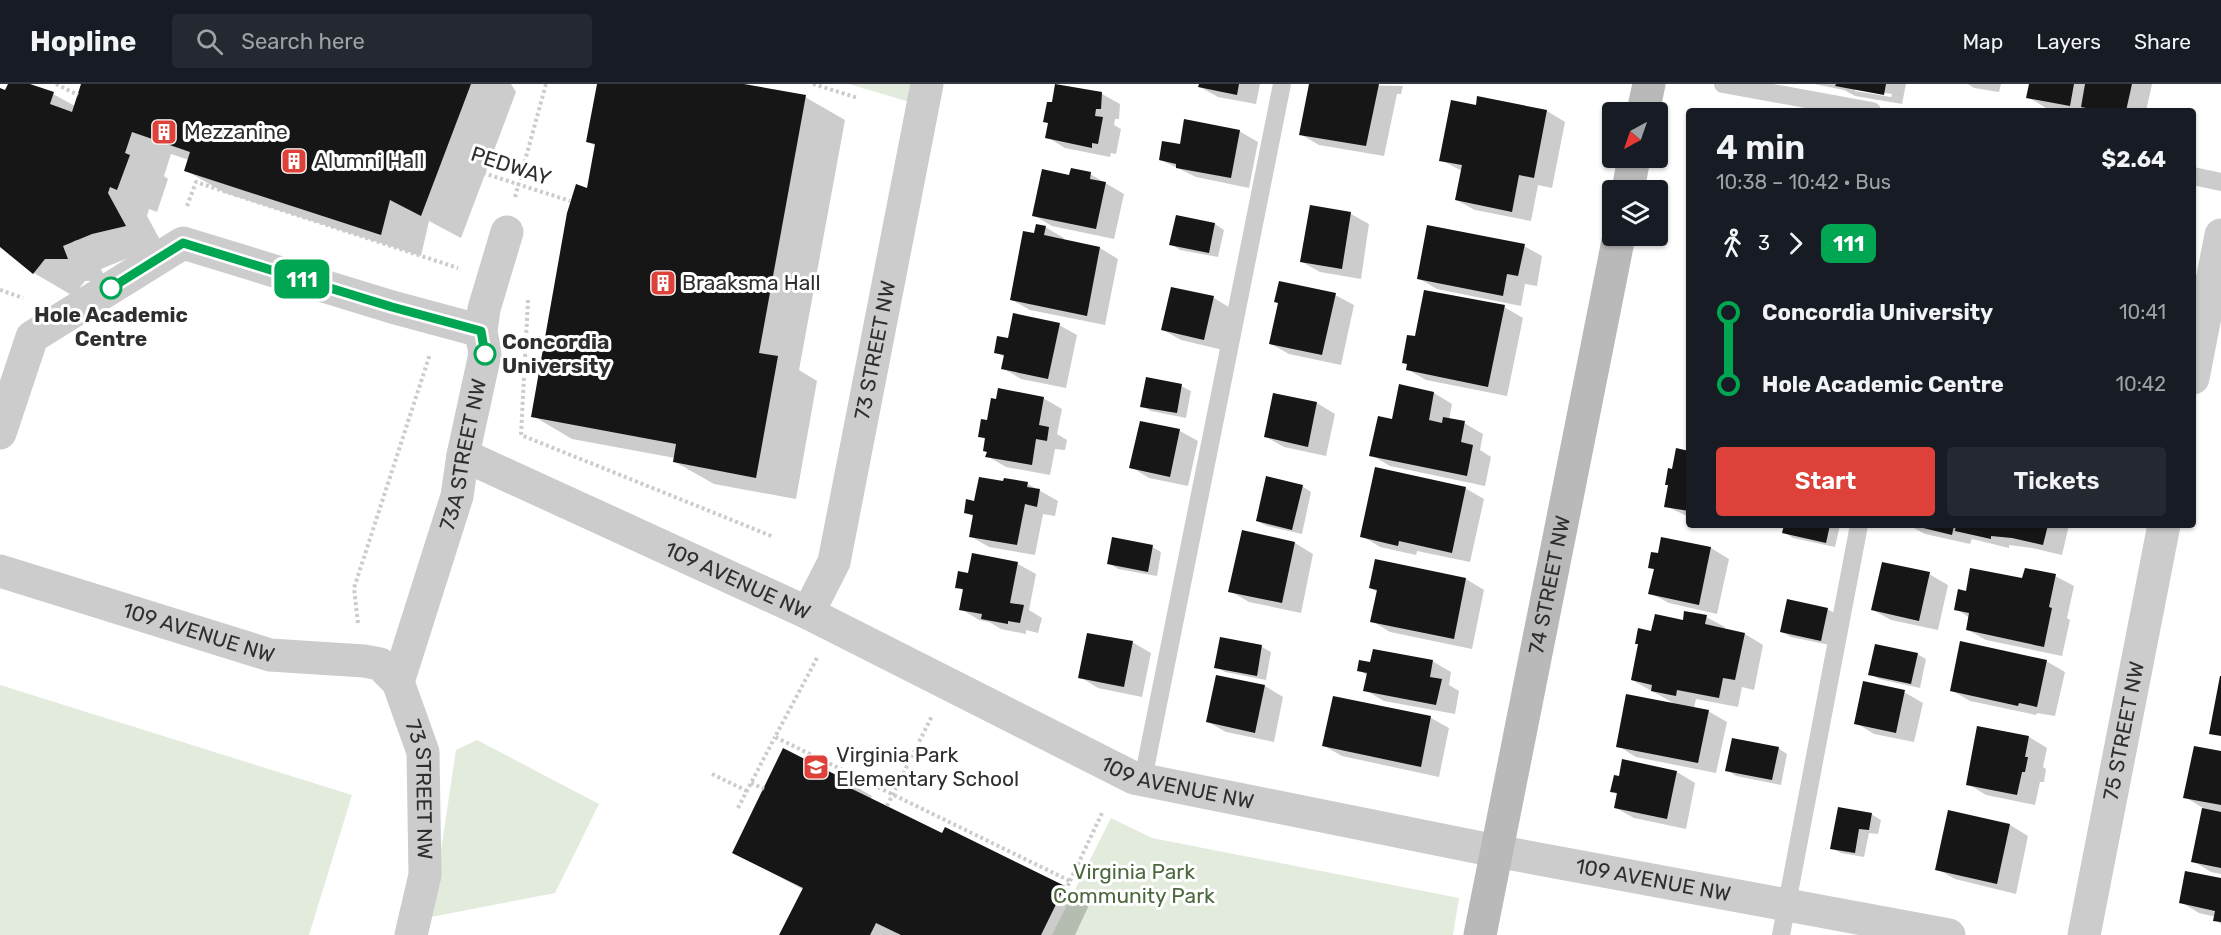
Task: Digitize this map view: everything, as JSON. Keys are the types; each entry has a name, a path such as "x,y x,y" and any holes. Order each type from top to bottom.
{"street":[{"name":"73 STREET NW","path":"820,619 834,562 927,84"},
{"path":"1645,102 1649,84"},
{"name":"73A STREET NW","path":"398,682 457,496 463,455 485,354 481,331 484,309 507,232"},
{"path":"2196,363 2221,235"},
{"path":"0,433 32,337 183,243 481,331"},
{"name":"74 STREET NW","path":"1480,935 1617,246"},
{"name":"109 AVENUE NW","path":"463,455 820,619 1134,778 1496,851 1784,920 1949,935"},
{"name":"75 STREET NW","path":"2084,935 2163,528"},
{"name":"109 AVENUE NW","path":"0,571 270,655 380,664 398,682"},
{"name":"73 STREET NW","path":"398,682 423,752 425,875 411,935"}],"lane":[{"path":"1143,779 1282,84"},
{"path":"1723,84 1855,108"},
{"path":"2196,177 2221,182"},
{"path":"1784,920 1858,528"}],"path":[{"path":"56,84 78,95"},
{"path":"507,232 546,84"},
{"path":"813,84 858,98"},
{"name":"PEDWAY","path":"443,159 570,201"},
{"path":"75,241 87,266"},
{"path":"364,661 354,588 459,269 391,246"},
{"path":"493,280 528,291 521,435 774,537"},
{"path":"738,808 775,737 820,619"},
{"path":"887,806 948,683"},
{"path":"775,737 1070,881"},
{"path":"712,774 747,791"},
{"path":"751,783 764,789"},
{"path":"1045,935 1103,811"}],"green space":[{"path":"849,84 927,84 923,106"},
{"path":"0,685 352,795 309,935 0,935"},
{"path":"477,740 599,804 555,893 431,917 456,750"},
{"name":"Virginia Park Community Park","path":"1111,818 1152,838 1459,898 1453,935 1052,935"}],"building":[{"path":"8,84 30,84 54,92 50,104 72,112 81,84 471,84 421,216 390,200 381,235 184,171 190,152 132,132 125,153 130,155 117,190 110,187 108,193 126,226 92,234 63,246 68,259 45,259 33,274 0,247 0,88 5,90"},
{"name":"Braaksma Hall","path":"597,84 744,84 806,95 759,353 778,356 756,478 673,462 676,444 531,417 567,213 576,184 587,188 595,144 586,142"},
{"path":"1055,84 1102,92 1101,109 1096,109 1095,116 1103,117 1098,144 1092,143 1092,148 1045,138 1048,123 1043,122 1047,102 1052,102"},
{"path":"1199,84 1239,84 1237,95 1198,87"},
{"path":"1309,84 1379,84 1366,146 1299,135"},
{"path":"1836,84 1886,84 1884,95 1835,86"},
{"path":"2029,84 2074,84 2070,106 2026,98"},
{"path":"2085,84 2132,84 2127,108 2081,107"},
{"path":"1477,96 1547,110 1534,178 1519,175 1512,212 1455,200 1462,165 1439,161 1451,100 1476,105"},
{"path":"1184,119 1240,130 1231,178 1176,168 1176,164 1159,160 1162,141 1180,144"},
{"path":"1071,168 1091,172 1090,179 1106,182 1096,229 1032,216 1042,169 1069,175"},
{"path":"1310,205 1351,212 1342,269 1300,262"},
{"path":"1176,215 1215,223 1209,253 1169,245"},
{"path":"1036,224 1046,226 1044,235 1100,247 1087,316 1010,300 1023,231 1034,233"},
{"path":"1427,225 1525,244 1518,276 1507,274 1503,296 1417,279"},
{"path":"1279,281 1336,293 1322,355 1269,344 1278,303 1274,302"},
{"path":"1171,287 1214,296 1204,340 1161,330"},
{"path":"1424,290 1505,305 1488,387 1406,370 1407,364 1402,363 1407,335 1415,336"},
{"path":"1013,313 1060,323 1048,379 1001,369 1004,355 994,353 997,336 1008,338"},
{"path":"1146,377 1182,384 1177,413 1140,407"},
{"path":"1399,384 1434,392 1429,420 1442,423 1443,417 1465,421 1461,442 1473,445 1467,476 1369,456 1378,416 1392,419"},
{"path":"998,388 1044,397 1039,425 1049,427 1047,441 1036,439 1032,465 985,457 987,452 983,451 985,438 978,437 981,419 987,420 991,398 996,399"},
{"path":"1273,393 1317,402 1308,447 1264,437"},
{"path":"1140,421 1180,429 1170,477 1129,468"},
{"path":"1676,448 1686,450 1686,511 1664,507 1668,468 1672,469"},
{"path":"1375,467 1466,487 1452,553 1399,541 1398,546 1360,537"},
{"path":"1266,476 1303,485 1292,530 1256,521"},
{"path":"979,477 1028,482 1027,487 1040,489 1037,507 1025,504 1017,545 969,537 973,515 964,513 966,499 974,501"},
{"path":"1783,528 1829,528 1826,543 1782,533"},
{"path":"1923,528 1953,528 1952,535"},
{"path":"1956,528 2047,528 2043,545 2012,538 1991,536 1991,539 1955,531"},
{"path":"1242,530 1295,542 1282,603 1228,592"},
{"path":"1112,537 1153,545 1148,572 1107,564"},
{"path":"1661,537 1711,547 1699,605 1648,594 1654,569 1648,568 1651,552 1658,553"},
{"path":"972,553 1018,562 1010,603 1024,605 1020,623 1008,621 1008,624 981,619 982,614 959,610 963,589 955,588 958,571 968,573"},
{"path":"1375,559 1466,578 1454,639 1370,622 1377,590 1369,588"},
{"path":"1882,562 1930,572 1919,621 1871,610"},
{"path":"1970,568 2022,578 2025,568 2056,574 2044,647 1966,630 1969,613 1954,610 1958,589 1966,591"},
{"path":"1787,599 1828,608 1821,641 1780,632"},
{"path":"1684,611 1707,615 1705,624 1745,633 1735,680 1723,678 1719,698 1677,690 1676,696 1651,691 1652,685 1631,680 1638,644 1635,644 1638,628 1651,631 1655,614 1683,620"},
{"path":"1087,633 1133,641 1124,687 1078,678"},
{"path":"1220,637 1262,645 1257,676 1214,668"},
{"path":"1960,641 2047,660 2037,707 2019,703 2018,706 1950,691"},
{"path":"1875,644 1918,653 1911,684 1868,675"},
{"path":"1373,649 1433,660 1430,677 1442,679 1436,705 1363,691 1367,673 1357,671 1359,660 1370,662"},
{"path":"1216,675 1265,685 1255,733 1206,722"},
{"path":"2221,676 2221,736 2209,734"},
{"path":"1863,681 1905,690 1896,733 1854,724"},
{"path":"1626,694 1709,710 1698,763 1616,747"},
{"path":"1333,696 1431,716 1421,767 1322,746"},
{"path":"1977,726 2029,736 2025,772 2022,772 2017,795 1966,785"},
{"path":"1732,738 1779,747 1772,780 1725,771"},
{"path":"2194,746 2221,751 2221,805 2183,798"},
{"name":"Virginia Park Elementary School","path":"783,748 846,780 844,785 942,833 945,827 1065,886 1041,935 901,935 876,923 870,935 779,935 803,888 732,853"},
{"path":"1622,759 1677,771 1667,819 1614,808 1617,793 1610,792 1614,775 1619,776"},
{"path":"1838,807 1872,813 1869,830 1859,829 1855,853 1830,849"},
{"path":"2202,808 2221,812 2221,868 2191,862"},
{"path":"1948,810 2010,824 1997,884 1935,870"},
{"path":"2185,871 2221,878 2221,922 2213,921 2215,911 2179,903"}],"bus line":[{"name":"111","path":"111,288 183,243 392,307 481,331 485,354"}],"place":[{"name":"Mezzanine","path":"164,132"},
{"name":"Alumni Hall","path":"294,161"},
{"name":"Braaksma Hall","path":"663,283"},
{"name":"Hole Academic Centre","path":"111,288"},
{"name":"Concordia University","path":"485,354"},
{"name":"Virginia Park Elementary School","path":"816,767"}]}
